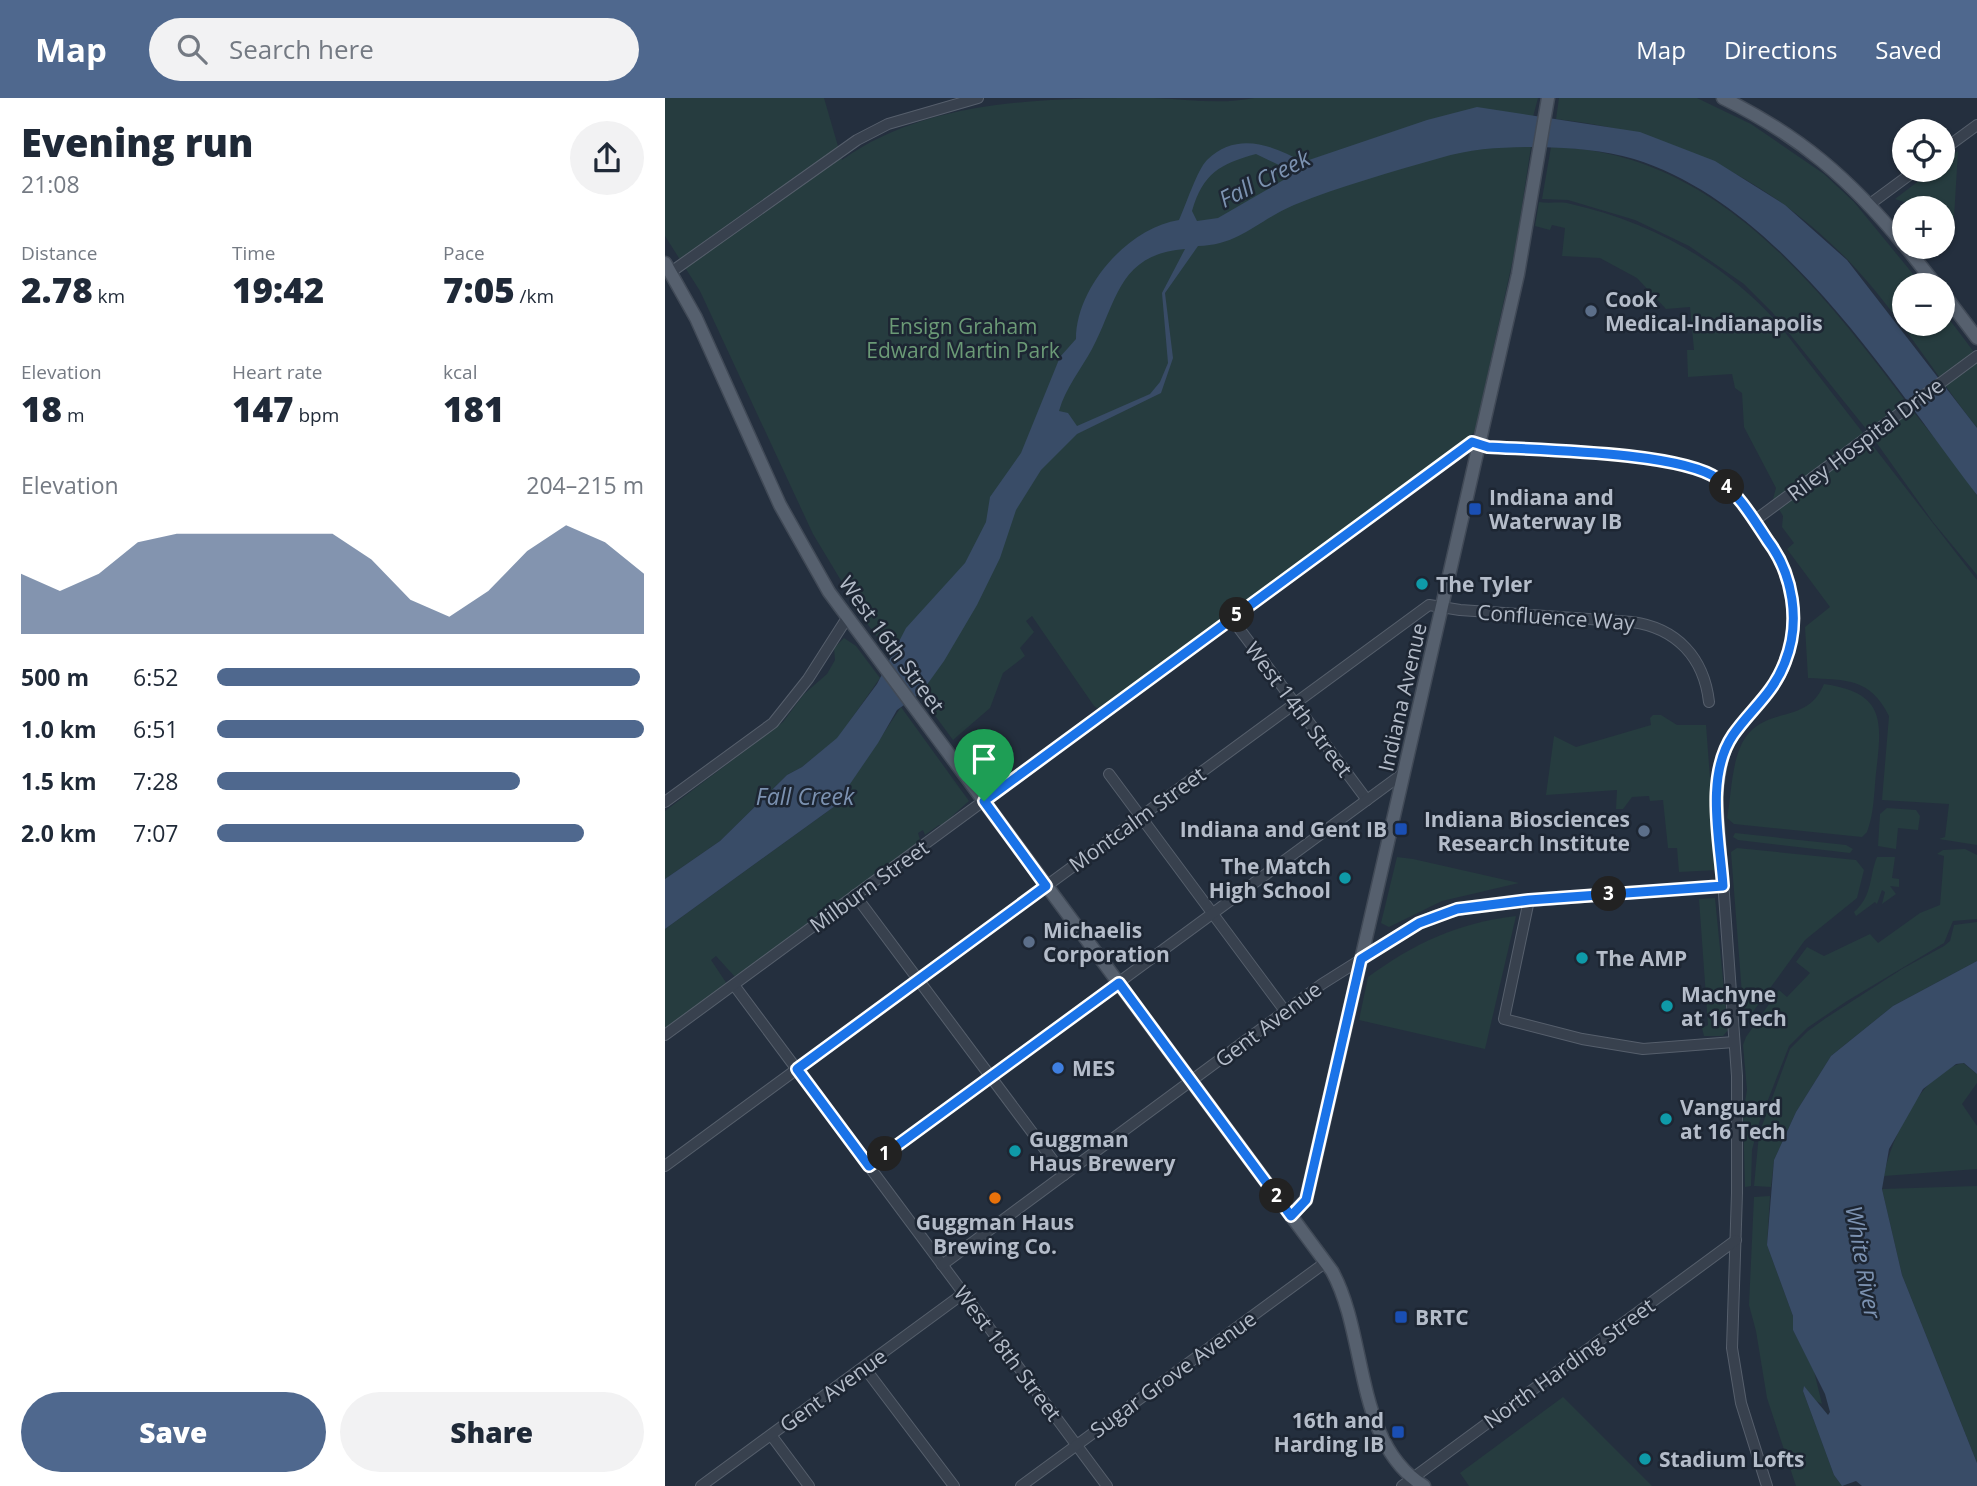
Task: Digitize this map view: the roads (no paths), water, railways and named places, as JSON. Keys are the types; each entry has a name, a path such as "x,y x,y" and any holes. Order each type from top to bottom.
{"main road":[{"name":"Indiana Avenue","path":"1291,1216 1306,1200 1405,772 1518,274 1548,98"},
{"path":"1723,98 1796,139 1844,177 1892,230"},
{"path":"1915,259 1926,273"},
{"name":"West 16th Street","path":"668,267 697,318 785,513 816,571 847,618 1326,1262 1340,1286 1352,1319 1369,1403 1409,1483 1424,1486"},
{"path":"1955,309 1977,338"}],"street":[{"path":"668,267 857,140 888,124 978,98"},
{"path":"1955,141 1977,124"},
{"path":"1870,204 1900,182"},
{"name":"Riley Hospital Drive","path":"1754,521 1974,359"},
{"name":"Milburn Street","path":"665,1035 1472,442 1479,445"},
{"path":"1479,445 1659,460 1689,466 1718,478 1782,559 1793,598 1786,660 1774,685 1733,735 1722,762 1717,797 1738,1137 1731,1328 1734,1369 1767,1486"},
{"name":"Montcalm Street","path":"665,1166 1429,605 1443,605"},
{"name":"Confluence Way","path":"1443,605 1460,610 1632,622 1655,627 1689,650 1704,673 1709,702"},
{"path":"665,802 773,723 808,679 847,618"},
{"name":"West 14th Street","path":"1232,619 1367,800"},
{"path":"869,1166 1405,772"},
{"path":"1109,774 1285,1011"},
{"name":"Gent Avenue","path":"942,1265 1285,1011 1361,959 1437,915 1483,905 1529,900 1723,886"},
{"path":"855,895 1064,1175"},
{"path":"1529,900 1504,1019 1582,1039 1643,1049 1734,1042"},
{"name":"West 18th Street","path":"734,985 1107,1486"},
{"name":"North Harding Street","path":"1409,1483 1736,1240"},
{"name":"Sugar Grove Avenue","path":"1021,1486 1326,1262"},
{"name":"Gent Avenue","path":"701,1486 964,1293"},
{"path":"864,1367 954,1486"},
{"path":"771,1435 809,1486"}],"water":[{"name":"Fall Creek","path":"1477,107 1640,132 1715,161 1785,205 1847,260 1892,318 1892,336 1906,336 1977,428 1977,495 1907,400 1827,301 1783,255 1737,214 1687,182 1623,156 1575,149 1527,147 1465,152 1348,185 1281,211 1237,237 1213,245 1198,246 1165,293 1173,358 1161,393 1077,434 1041,470 1016,510 1000,558 977,605 944,661 921,693 897,710 835,806 665,929 665,879 720,841 787,775 802,767 837,738 877,684 906,628 965,563 986,522 990,497 1021,453 1060,357 1076,339 1078,319 1085,300 1108,263 1141,235 1160,225 1179,220 1203,165 1218,151 1242,143 1255,144 1279,150 1303,162 1427,120","holes":["1256,154 1279,165 1287,178 1218,218 1197,221 1192,211 1196,198 1208,179 1223,166","1185,249 1162,293 1168,363 1160,382 1150,394 1077,426 1068,413 1059,411 1123,283 1133,270 1146,260 1163,253"]},
{"name":"White River","path":"1977,961 1977,1074 1964,1063 1956,1064 1923,1089 1889,1149 1882,1189 1902,1275 1977,1463 1977,1486 1862,1486 1856,1481 1842,1486 1834,1475 1803,1391 1804,1386 1828,1415 1830,1412 1825,1394 1793,1330 1793,1316 1767,1245 1774,1160 1796,1112 1831,1056 1893,1006"}],"place":[{"name":"Cook Medical-Indianapolis","path":"1591,311"},
{"name":"Indiana and Waterway IB","path":"1475,509"},
{"name":"The Tyler","path":"1422,584"},
{"name":"Indiana and Gent IB","path":"1401,829"},
{"name":"Indiana Biosciences Research Institute","path":"1644,831"},
{"name":"The Match High School","path":"1345,878"},
{"name":"Michaelis Corporation","path":"1029,942"},
{"name":"The AMP","path":"1582,958"},
{"name":"Machyne at 16 Tech","path":"1667,1006"},
{"name":"MES","path":"1058,1068"},
{"name":"Vanguard at 16 Tech","path":"1666,1119"},
{"name":"Guggman Haus Brewery","path":"1015,1151"},
{"name":"Guggman Haus Brewing Co.","path":"995,1198"},
{"name":"BRTC","path":"1401,1317"},
{"name":"16th and Harding IB","path":"1398,1432"},
{"name":"Stadium Lofts","path":"1645,1459"}],"park label":[{"name":"Ensign Graham Edward Martin Park","path":"963,338"}]}
